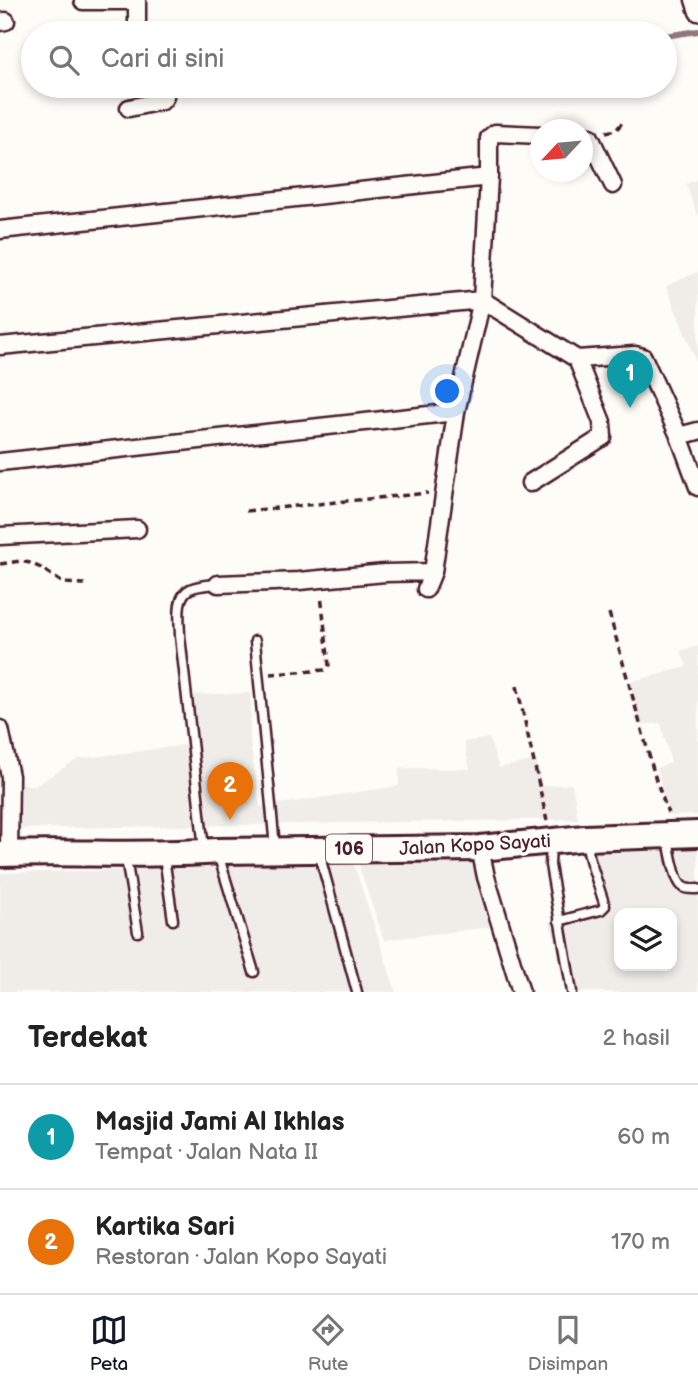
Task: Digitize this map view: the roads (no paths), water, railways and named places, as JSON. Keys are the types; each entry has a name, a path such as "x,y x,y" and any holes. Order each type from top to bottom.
{"main road":[{"name":"Jalan Kopo Sayati","path":"5,854 125,855 210,851 480,848 551,840 680,835"}],"street":[{"path":"83,1 137,0 137,21"},
{"path":"694,0 698,12"},
{"path":"130,107 162,102 164,98"},
{"path":"426,589 433,572 456,412 482,300 489,138 492,134 530,135"},
{"path":"593,143 613,185"},
{"path":"0,230 489,177"},
{"path":"0,346 482,300 577,359 602,422 603,438 530,483"},
{"path":"577,359 639,355 643,357 679,436 698,487"},
{"path":"0,461 456,412"},
{"path":"679,436 698,430"},
{"path":"0,536 136,529"},
{"path":"218,584 433,572"},
{"path":"0,729 10,776 5,854"},
{"path":"480,848 486,877 521,992"}],"lane":[{"path":"218,584 194,587 185,593 180,606 182,662 210,851 254,972"},
{"path":"256,641 275,850"},
{"path":"680,835 673,866 684,888 698,889"},
{"path":"559,920 601,911 605,906 585,838"},
{"path":"551,840 550,864 572,992"},
{"path":"318,849 356,992"},
{"path":"163,854 173,920"},
{"path":"125,855 138,932"}],"waterway":[{"path":"677,34 698,31"}],"place":[{"name":"Masjid Jami Al Ikhlas","path":"630,408"},
{"name":"Kartika Sari","path":"230,820"}]}
